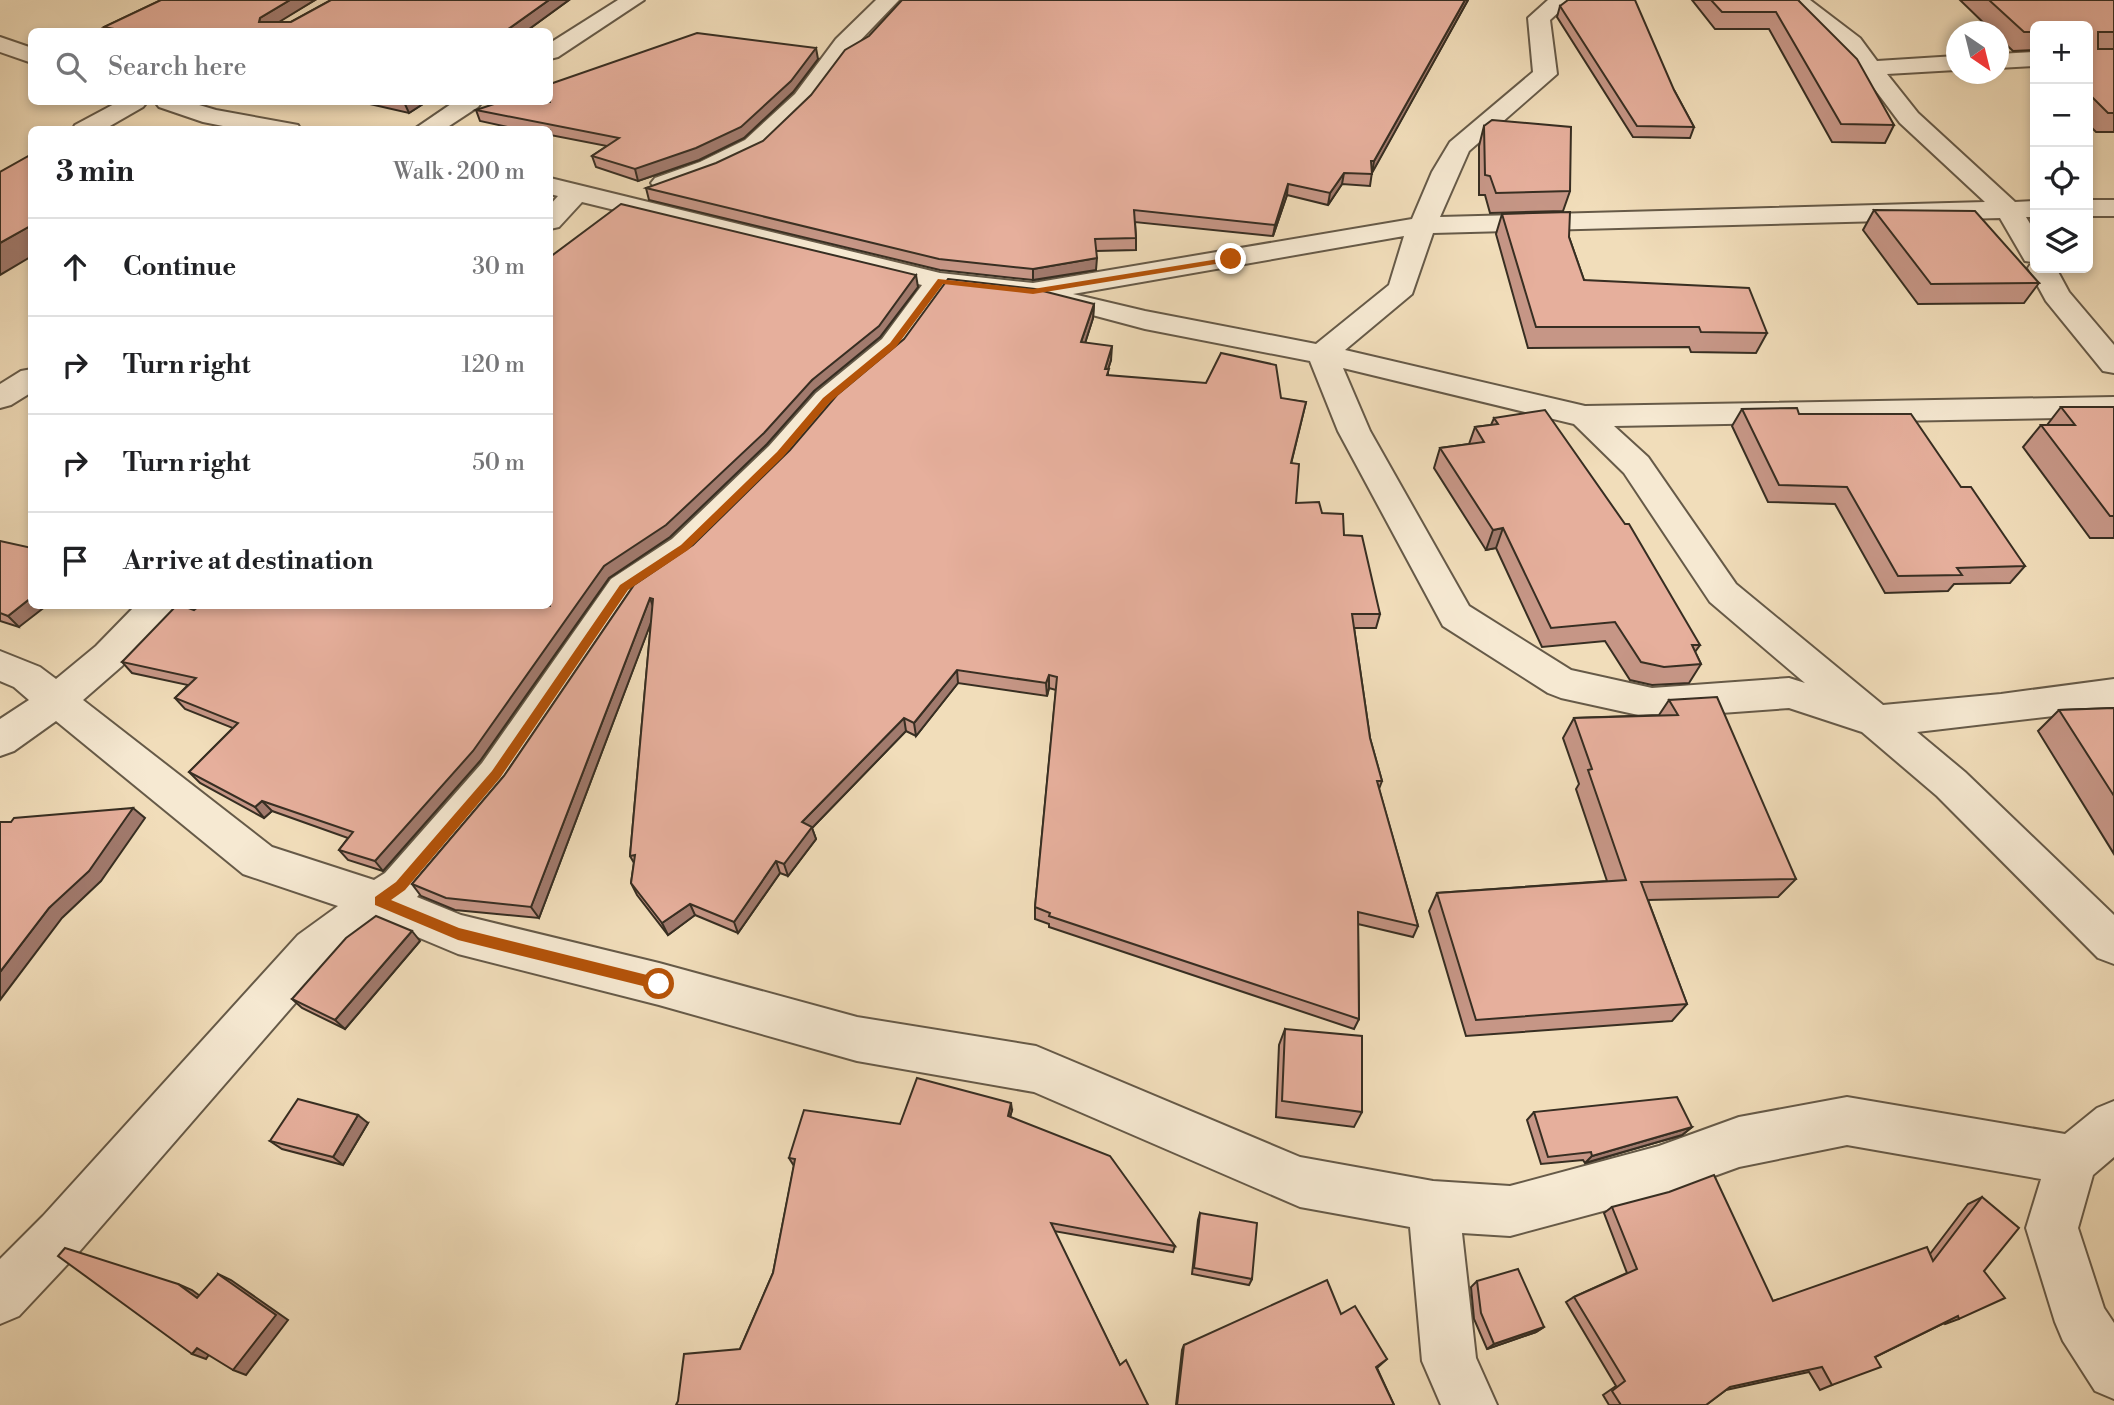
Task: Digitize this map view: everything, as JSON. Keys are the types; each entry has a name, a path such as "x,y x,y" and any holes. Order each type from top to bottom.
{"street":[{"path":"553,50 633,0"},
{"path":"612,201 709,167 754,145 803,99 844,44 888,0"},
{"path":"1322,354 1402,288 1410,255 1459,147 1545,74 1539,18 1561,0"},
{"path":"1797,0 1853,43 1909,118 2008,209 2030,246"},
{"path":"0,44 28,54"},
{"path":"2009,60 2030,59"},
{"path":"1871,68 1946,64"},
{"path":"92,126 130,105"},
{"path":"176,105 212,117 265,126"},
{"path":"431,126 465,105"},
{"path":"553,213 562,189 940,281 1033,292 1145,320 1322,354 1586,416 2114,407"},
{"path":"2093,208 2114,208"},
{"path":"1033,292 1423,225 2030,209"},
{"path":"2045,273 2056,295 2114,364"},
{"path":"0,1297 61,1234 314,949 400,886 496,775 624,588 684,548 780,454 827,400 893,345 940,281"},
{"path":"1322,354 1354,431 1456,616 1561,682 1652,703 1789,693 1875,721 2001,709 2114,694"},
{"path":"0,398 28,380"},
{"path":"1586,416 1636,465 1723,593 1951,784 2114,944"},
{"path":"0,740 57,700 109,656 154,609"},
{"path":"0,665 27,677 258,861 379,901 458,934 659,984 857,1039 1036,1069 1300,1181 1433,1206 1510,1210 1659,1171 1739,1142 1847,1121 2072,1160"},
{"path":"2114,1125 2072,1160 2052,1228 2082,1322 2114,1372"},
{"path":"1433,1206 1449,1361 1469,1405"}],"building":[{"path":"161,0 290,0 260,18 259,22 291,22 331,0 549,0 510,28 104,27"},
{"path":"902,0 1465,0 1374,161 1371,161 1372,174 1344,173 1330,193 1288,184 1275,225 1134,210 1136,238 1095,239 1097,258 1033,269 939,259 646,188 716,163 763,141 811,95 845,50 869,36"},
{"path":"1568,0 1635,0 1674,90 1694,127 1637,126 1560,6"},
{"path":"1711,0 1798,0 1857,59 1894,125 1841,124 1776,12 1722,12"},
{"path":"1989,0 2114,0 2114,32 2098,32 2098,49 2114,49 2114,113 2108,113 2093,98 2093,21 2030,21 2030,32 2024,32"},
{"path":"697,33 816,48 791,81 741,127 696,148 635,169 592,156 619,138 476,110 491,105 553,105 553,83"},
{"path":"1492,120 1571,127 1570,191 1496,193 1490,176 1485,175 1484,126"},
{"path":"28,156 28,227 0,243 0,172"},
{"path":"621,204 916,275 879,326 812,380 764,433 666,525 604,566 473,751 375,861 339,850 353,832 262,801 255,807 189,772 238,723 175,698 196,678 122,662 173,609 553,609 553,255"},
{"path":"1874,210 1975,211 2039,283 1931,284"},
{"path":"1570,212 1569,237 1584,280 1749,288 1767,333 1701,332 1699,327 1536,327 1502,214"},
{"path":"948,279 1035,289 1094,304 1081,342 1112,346 1105,369 1109,369 1107,375 1206,383 1221,353 1276,365 1281,398 1306,402 1291,463 1299,464 1296,503 1319,502 1322,513 1343,514 1344,535 1362,536 1380,614 1352,614 1370,738 1382,781 1377,781 1418,926 1358,912 1359,1019 1049,916 1050,913 1035,907 1057,677 1049,675 1046,683 957,670 914,723 904,718 802,822 812,827 784,864 776,861 734,922 690,904 662,923 631,883 635,855 630,856 653,599 650,598 531,907 446,898 412,884 504,776 634,585 693,545 790,450 837,395 904,339"},
{"path":"2061,407 2114,407 2114,516 2110,516 2041,425 2075,425"},
{"path":"1797,408 1799,414 1911,414 1961,487 1971,487 2025,566 1957,568 1962,575 1898,576 1847,487 1779,485 1742,409"},
{"path":"1545,410 1625,524 1629,524 1700,645 1692,645 1701,664 1664,667 1641,662 1615,622 1551,628 1503,528 1493,530 1440,448 1484,442 1475,427 1498,424 1494,418"},
{"path":"0,541 28,547 28,600 8,616 0,613"},
{"path":"1717,697 1796,879 1641,882 1687,1004 1476,1020 1437,893 1626,880 1588,770 1592,769 1574,718 1678,715 1669,700"},
{"path":"2114,708 2114,796 2059,710"},
{"path":"133,808 89,871 49,908 0,972 0,822 11,822 14,818"},
{"path":"376,916 412,931 335,1020 292,999 346,938"},
{"path":"1285,1029 1362,1036 1362,1112 1282,1101"},
{"path":"917,1078 1011,1103 1008,1116 1110,1156 1175,1246 1051,1223 1120,1365 1126,1360 1148,1405 676,1405 684,1354 740,1349 773,1273 795,1159 789,1158 804,1110 900,1124"},
{"path":"1677,1097 1692,1127 1592,1156 1591,1152 1548,1157 1534,1112"},
{"path":"298,1099 358,1115 333,1157 270,1141"},
{"path":"1714,1175 1773,1301 1927,1247 1933,1261 1982,1197 2019,1228 1984,1271 2005,1298 1959,1319 1958,1316 1875,1357 1881,1367 1832,1385 1822,1367 1730,1387 1706,1405 1621,1405 1612,1391 1625,1381 1574,1297 1637,1269 1612,1207 1669,1192"},
{"path":"1200,1213 1257,1223 1252,1279 1194,1268"},
{"path":"65,1248 178,1284 197,1298 218,1274 276,1315 233,1370 197,1348 192,1354 58,1256"},
{"path":"1518,1269 1544,1327 1494,1344 1481,1313 1477,1281"},
{"path":"1327,1280 1341,1314 1355,1306 1387,1359 1376,1367 1394,1405 1177,1405 1184,1345"}],"route":[{"path":"659,984 458,934 379,901 400,886 496,775 624,588 684,548 780,454 827,400 893,345 940,281 1033,292 1231,259"}]}
